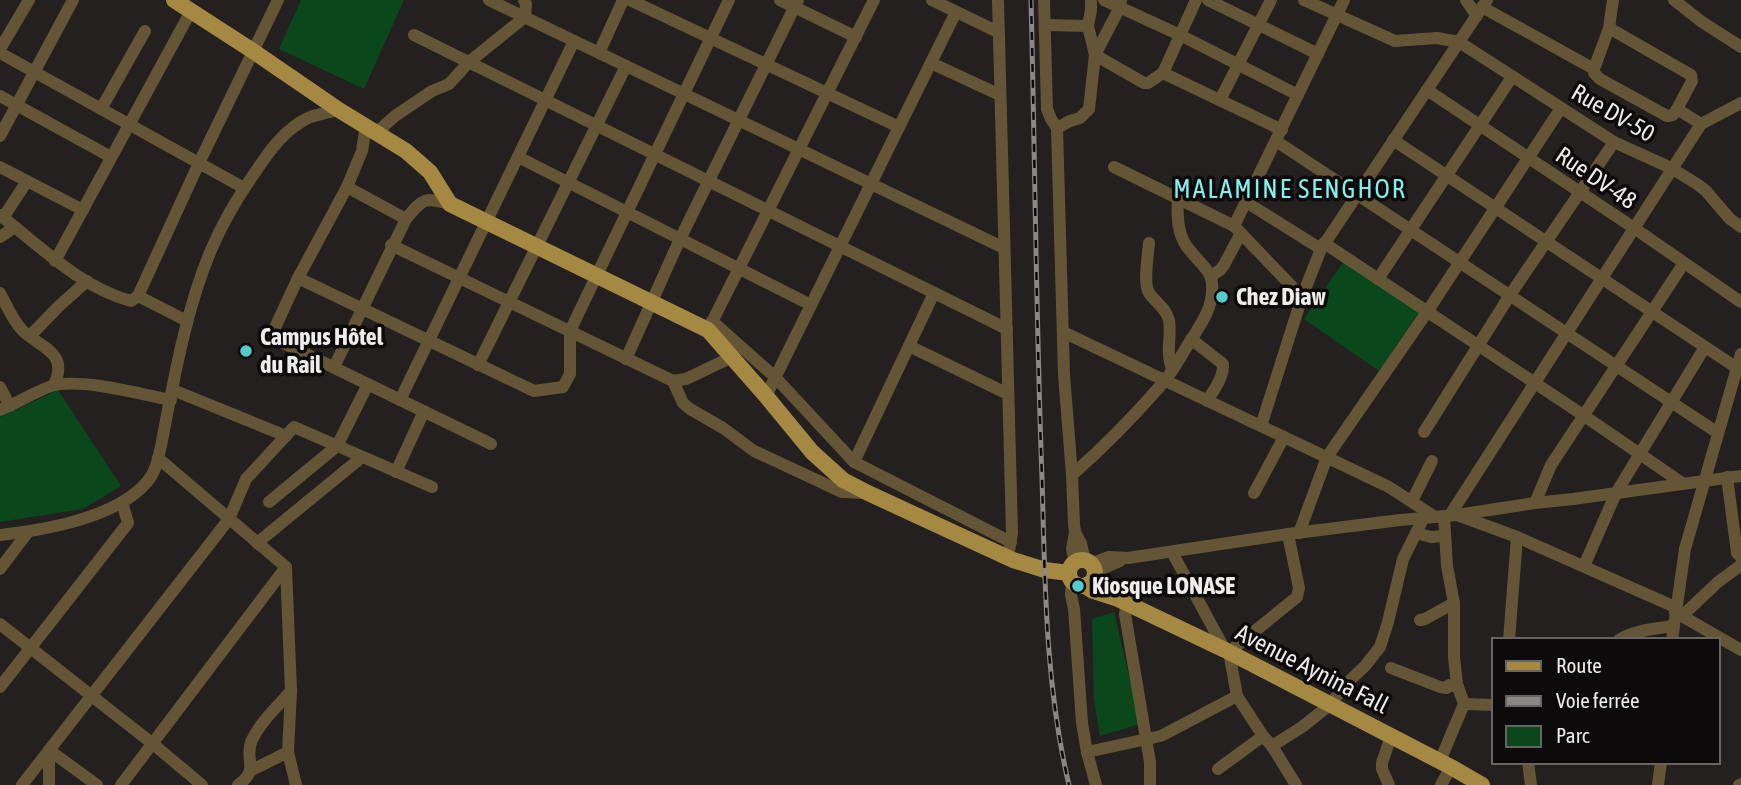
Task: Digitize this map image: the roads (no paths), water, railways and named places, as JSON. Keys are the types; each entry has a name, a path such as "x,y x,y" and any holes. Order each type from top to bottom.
{"main road":[{"path":"174,0 339,110 406,151 436,181 450,204 652,303 710,326"},
{"name":"Avenue Aynina Fall","path":"710,326 732,357 812,452 843,480 868,493 1009,550 1025,564 1083,574 1093,591 1123,601 1227,651 1482,785"}],"street":[{"path":"29,0 0,51 244,188"},
{"path":"0,136 72,0"},
{"path":"27,181 2,216 55,261 87,281 131,301 138,296 278,0"},
{"path":"489,0 1004,248"},
{"path":"491,444 275,339 273,332 298,278 347,187 372,129 432,91 449,84 469,62 524,17 524,0"},
{"path":"598,53 624,0"},
{"path":"629,0 899,127"},
{"path":"298,278 534,391 563,387 570,374 570,331 729,0"},
{"path":"779,0 796,4 856,37"},
{"path":"874,0 710,326 775,377 854,462 1009,550 1012,533 998,0"},
{"path":"932,0 998,32"},
{"path":"1044,0 1047,109 1057,128 1063,375 1075,532 1081,543 1083,574 1074,609 1081,710 1087,752 1096,785"},
{"path":"1057,128 1080,118 1089,109 1095,55 1088,26 1091,0"},
{"path":"1104,0 1121,3 1298,95"},
{"path":"1095,55 1148,83 1163,73 1196,0"},
{"path":"1208,0 1318,54"},
{"path":"1220,100 1271,0"},
{"path":"1304,0 1395,41 1437,38 1459,42"},
{"path":"1211,276 1224,265 1246,202 1343,0"},
{"path":"1466,0 1594,69"},
{"path":"1609,28 1692,75 1692,81 1673,115 1667,116 1600,79 1594,73 1609,28 1613,0"},
{"path":"1674,0 1713,30 1741,47"},
{"path":"1095,55 1121,3"},
{"path":"626,359 680,239 796,4"},
{"path":"1261,426 1302,297 1322,246 1482,8"},
{"path":"55,261 191,11"},
{"path":"766,396 956,12"},
{"path":"1045,25 1088,26"},
{"path":"101,109 145,32"},
{"path":"414,35 1007,329"},
{"path":"400,400 574,41"},
{"name":"Rue DV-50","path":"1459,42 1614,142 1671,169 1706,191 1730,219 1741,227"},
{"path":"931,63 1000,95"},
{"path":"478,365 626,66"},
{"path":"1163,73 1220,100 1279,136 1357,194 1718,433"},
{"path":"1378,279 1512,77"},
{"name":"Rue DV-48","path":"1427,90 1741,302"},
{"path":"0,96 111,157"},
{"path":"1218,769 1267,741 1302,727 1331,704 1380,647 1403,559 1416,533 1442,516 1535,383 1701,124 1741,103"},
{"path":"1227,651 1297,597 1299,588 1294,534 1326,457 1427,312 1561,108"},
{"path":"1677,109 1701,124"},
{"path":"0,536 28,532 98,513 122,502 149,480 158,458 187,321 212,248 244,188 270,151 287,133 308,118 339,110"},
{"path":"1393,140 1737,368"},
{"path":"1424,432 1510,295 1614,142"},
{"path":"518,157 811,305"},
{"path":"0,167 83,210"},
{"path":"1114,167 1238,230 1302,297"},
{"path":"347,187 406,219"},
{"path":"1072,475 1095,455 1164,381 1206,316 1211,302 1211,276 1183,240 1177,222 1178,198"},
{"path":"334,367 391,245 406,219 419,203 432,199 450,204"},
{"path":"1246,202 1378,279 1682,484"},
{"path":"0,237 15,228"},
{"path":"1149,243 1147,287 1167,314 1170,325 1167,357 1172,370"},
{"path":"391,245 673,381 686,379 732,357"},
{"path":"1535,503 1550,465 1684,263"},
{"path":"30,336 87,281"},
{"path":"0,293 18,324 55,356 59,366 54,385"},
{"path":"854,462 934,293"},
{"path":"138,296 187,321"},
{"path":"1063,332 1389,487 1442,516 1517,537 1584,566 1719,638"},
{"path":"1191,339 1224,367 1208,401"},
{"path":"909,346 1008,394"},
{"path":"1584,566 1616,493 1705,347"},
{"path":"1672,638 1685,549 1718,433 1735,393 1741,354"},
{"path":"673,381 683,403 690,410 723,428 754,451 842,492 868,493"},
{"path":"0,387 5,408 54,385 76,384 172,395 286,436"},
{"path":"269,502 337,446 368,384"},
{"path":"396,472 424,411"},
{"path":"22,785 229,519 246,479 294,428 432,487"},
{"path":"1254,493 1284,437"},
{"path":"257,543 362,457"},
{"path":"158,458 286,567 291,691 288,752 296,785"},
{"path":"1412,501 1433,461"},
{"path":"1083,574 1128,558 1741,476"},
{"path":"1727,477 1737,553 1741,557"},
{"path":"0,687 128,523 122,502"},
{"path":"1441,785 1464,704 1458,687 1454,657 1454,603 1442,516"},
{"path":"0,569 28,532"},
{"path":"1416,533 1430,537 1445,536"},
{"path":"1509,638 1517,537"},
{"path":"1172,552 1227,651 1237,696 1296,785"},
{"path":"1622,638 1676,615 1741,565"},
{"path":"121,785 286,567"},
{"path":"1123,601 1150,762 1150,785"},
{"path":"1420,620 1454,603"},
{"path":"0,624 202,785"},
{"path":"1720,639 1741,650"},
{"path":"1391,668 1440,687 1458,687"},
{"path":"252,769 249,749 252,739 291,691"},
{"path":"1087,752 1161,736 1237,696"},
{"path":"1464,704 1492,705"},
{"path":"1389,785 1382,763 1391,736"},
{"path":"49,750 49,785"},
{"path":"49,750 97,785"},
{"path":"238,785 247,778 252,769 288,752"},
{"path":"1528,764 1531,785"},
{"path":"1658,785 1661,764"},
{"path":"180,785 190,774"}],"railway":[{"path":"1031,0 1046,594 1055,709 1069,785"}],"place":[{"name":"Chez Diaw","path":"1222,297"},
{"name":"Campus Hôtel du Rail","path":"246,351"},
{"name":"Kiosque LONASE","path":"1078,586"}],"district":[{"name":"MALAMINE SENGHOR","path":"1290,189"}]}
